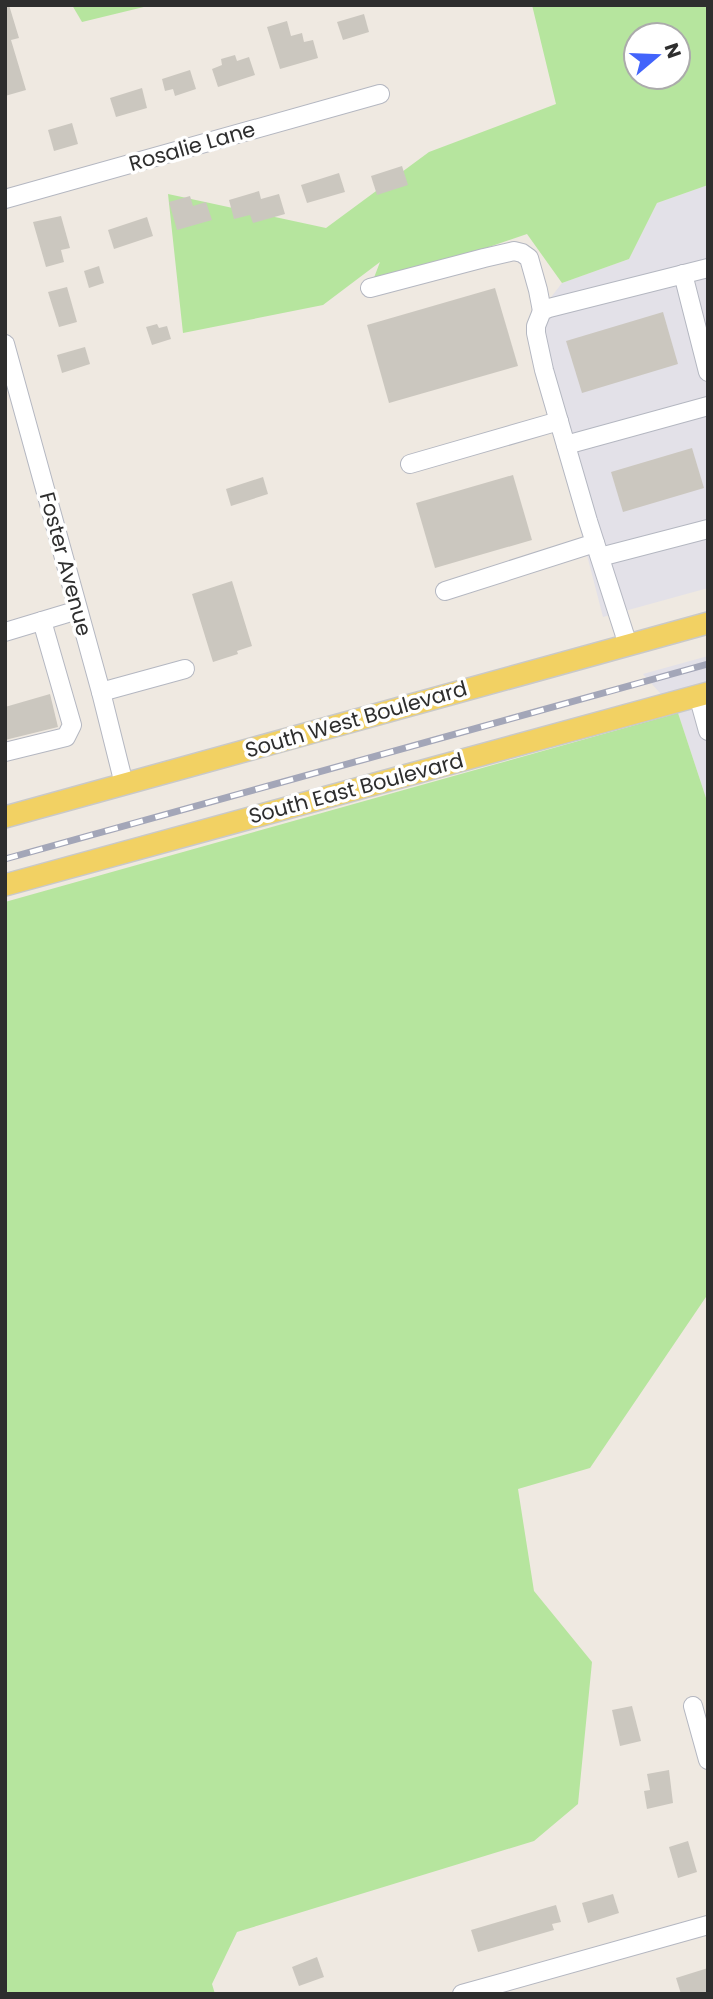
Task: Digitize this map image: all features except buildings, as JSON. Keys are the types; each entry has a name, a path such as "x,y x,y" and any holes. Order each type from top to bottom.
{"main road":[{"name":"South West Boulevard","path":"5,817 708,622"},
{"name":"South East Boulevard","path":"5,885 703,694"}],"street":[{"name":"Rosalie Lane","path":"5,199 380,94"},
{"path":"370,288 514,251 529,258 542,311 536,333 566,445 628,645"},
{"path":"542,311 708,268"},
{"path":"683,274 708,372"},
{"name":"Foster Avenue","path":"5,345 124,784"},
{"path":"566,445 708,405"},
{"path":"410,464 559,421"},
{"path":"445,591 598,550 708,529"},
{"path":"5,632 78,610"},
{"path":"5,752 66,737 72,725 41,621"},
{"path":"101,692 185,669"},
{"path":"703,694 708,731"},
{"path":"693,1706 708,1760"},
{"path":"462,1994 708,1926"}],"shaded area":[{"path":"708,185 708,588 603,617 528,327 562,283 629,259 657,203"},
{"path":"708,656 708,804 678,713 643,674"}],"green space":[{"path":"72,5 152,5 82,22"},
{"path":"532,5 708,5 708,185 657,203 629,259 562,283 527,234 370,288 380,262 323,305 183,333 168,194 326,228 429,152 556,104"},
{"path":"678,713 708,804 708,1294 590,1468 518,1489 534,1591 592,1662 578,1804 534,1841 237,1932 212,1984 215,1994 5,1994 5,902"}],"railway":[{"path":"5,859 708,664"}]}
